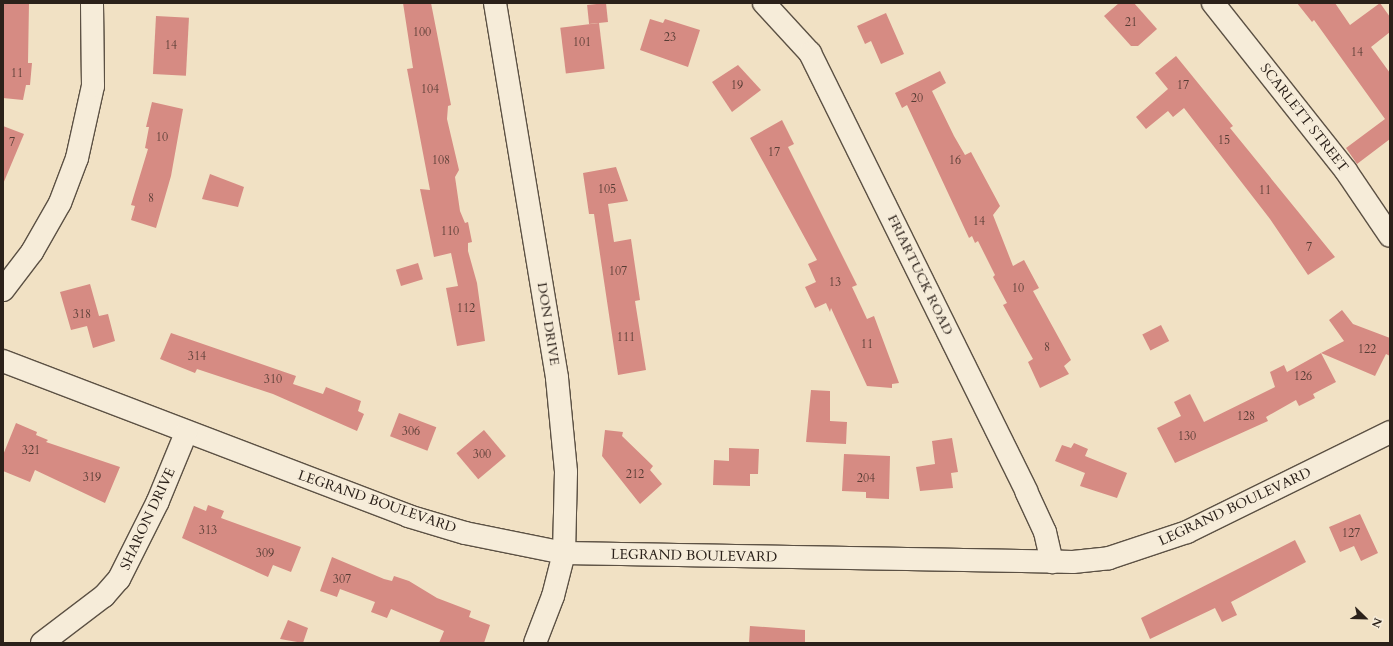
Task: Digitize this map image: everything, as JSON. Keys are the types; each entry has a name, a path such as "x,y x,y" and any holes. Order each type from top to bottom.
{"street":[{"path":"3,290 32,252 60,203 77,158 93,86 92,3"},
{"name":"DON DRIVE","path":"495,3 557,378 566,472 564,553 553,596 535,643"},
{"name":"FRIARTUCK ROAD","path":"764,3 810,53 1026,491 1045,532 1052,562"},
{"name":"SCARLETT STREET","path":"1213,3 1346,171 1390,236"},
{"name":"LEGRAND BOULEVARD","path":"3,361 186,433 408,516 465,533 564,553 1052,562 1109,558 1187,532 1390,432"},
{"name":"SHARON DRIVE","path":"42,643 99,601 119,579 155,508 186,433"}],"building":[{"path":"3,3 29,3 28,63 32,63 30,85 26,85 23,100 3,98"},
{"path":"403,3 431,3 451,105 448,106 447,119 459,170 455,177 460,211 465,223 468,222 472,242 468,243 468,251 477,283 485,341 457,346 446,288 458,286 451,253 434,257 420,189 430,190 407,69 413,68"},
{"path":"606,3 608,22 589,24 587,5"},
{"path":"1119,3 1134,3 1157,29 1138,46 1131,46 1104,16"},
{"path":"1297,3 1335,3 1350,25 1380,3 1390,17 1390,32 1371,47 1390,73 1390,139 1357,164 1346,148 1385,119 1314,20 1312,22"},
{"path":"886,13 904,54 881,64 871,41 865,44 857,26"},
{"path":"156,16 189,18 186,76 153,74"},
{"path":"650,19 663,23 665,19 700,30 688,67 640,50"},
{"path":"599,23 605,69 566,73 560,28"},
{"path":"1176,56 1233,126 1230,128 1335,257 1308,275 1270,219 1184,108 1173,117 1168,111 1146,129 1136,117 1168,89 1155,73"},
{"path":"738,65 761,90 732,112 712,82"},
{"path":"940,71 946,83 932,91 965,155 971,152 1000,206 993,215 1013,266 1024,260 1039,288 1033,291 1071,360 1064,366 1069,374 1040,388 1028,362 1033,359 1003,305 1007,303 993,277 995,275 978,241 975,243 972,236 969,238 907,105 902,108 895,93"},
{"path":"152,102 183,109 171,176 156,228 131,220 135,206 131,205 148,149 145,148 149,127 146,127"},
{"path":"782,120 794,144 788,147 857,285 852,287 867,319 874,316 899,383 892,384 892,388 867,386 831,308 830,312 826,303 815,308 805,287 816,282 808,264 817,260 750,138"},
{"path":"3,126 24,134 3,184"},
{"path":"616,167 628,201 608,204 614,242 631,239 640,300 635,301 646,370 618,375 594,214 589,214 583,173"},
{"path":"210,174 244,187 238,207 202,199"},
{"path":"418,263 423,279 401,286 396,270"},
{"path":"90,284 99,316 108,314 115,341 93,348 87,326 71,330 60,292"},
{"path":"1342,310 1353,324 1390,338 1390,356 1386,354 1375,376 1321,353 1344,341 1329,320"},
{"path":"1161,325 1169,341 1150,351 1142,335"},
{"path":"171,333 296,376 293,384 323,394 326,387 361,401 358,411 364,414 357,431 273,394 197,369 195,373 160,359"},
{"path":"1321,353 1336,382 1313,394 1315,398 1299,406 1296,400 1266,417 1268,421 1175,463 1157,428 1181,416 1174,402 1190,394 1204,422 1275,387 1270,372 1284,365 1287,372"},
{"path":"811,390 830,391 830,421 847,422 846,444 806,442"},
{"path":"399,413 436,427 427,451 390,436"},
{"path":"16,423 37,432 36,435 48,440 46,442 120,467 105,503 35,470 30,482 3,471 3,455"},
{"path":"484,430 506,456 478,479 456,453"},
{"path":"605,430 623,432 622,436 653,466 650,470 662,484 640,504 602,456"},
{"path":"952,438 958,472 951,473 953,488 920,491 916,467 935,464 932,441"},
{"path":"1074,443 1088,449 1085,456 1127,473 1117,498 1080,486 1085,473 1055,461 1062,445 1071,448"},
{"path":"729,448 759,449 758,474 750,474 750,486 713,485 714,460 729,461"},
{"path":"844,454 890,456 889,499 866,498 866,492 842,491"},
{"path":"208,505 224,511 221,518 301,547 291,572 273,565 268,577 182,538 194,506 206,511"},
{"path":"1360,514 1378,553 1361,561 1354,546 1340,552 1329,527"},
{"path":"1295,540 1306,562 1231,602 1237,615 1222,622 1215,608 1150,639 1141,618"},
{"path":"332,557 384,579 392,581 394,576 409,581 437,598 471,611 469,617 490,625 484,643 439,643 444,631 391,609 387,618 371,612 375,602 340,589 337,597 320,591"},
{"path":"288,620 308,628 303,643 280,639"},
{"path":"750,626 805,630 805,643 749,643"}]}
